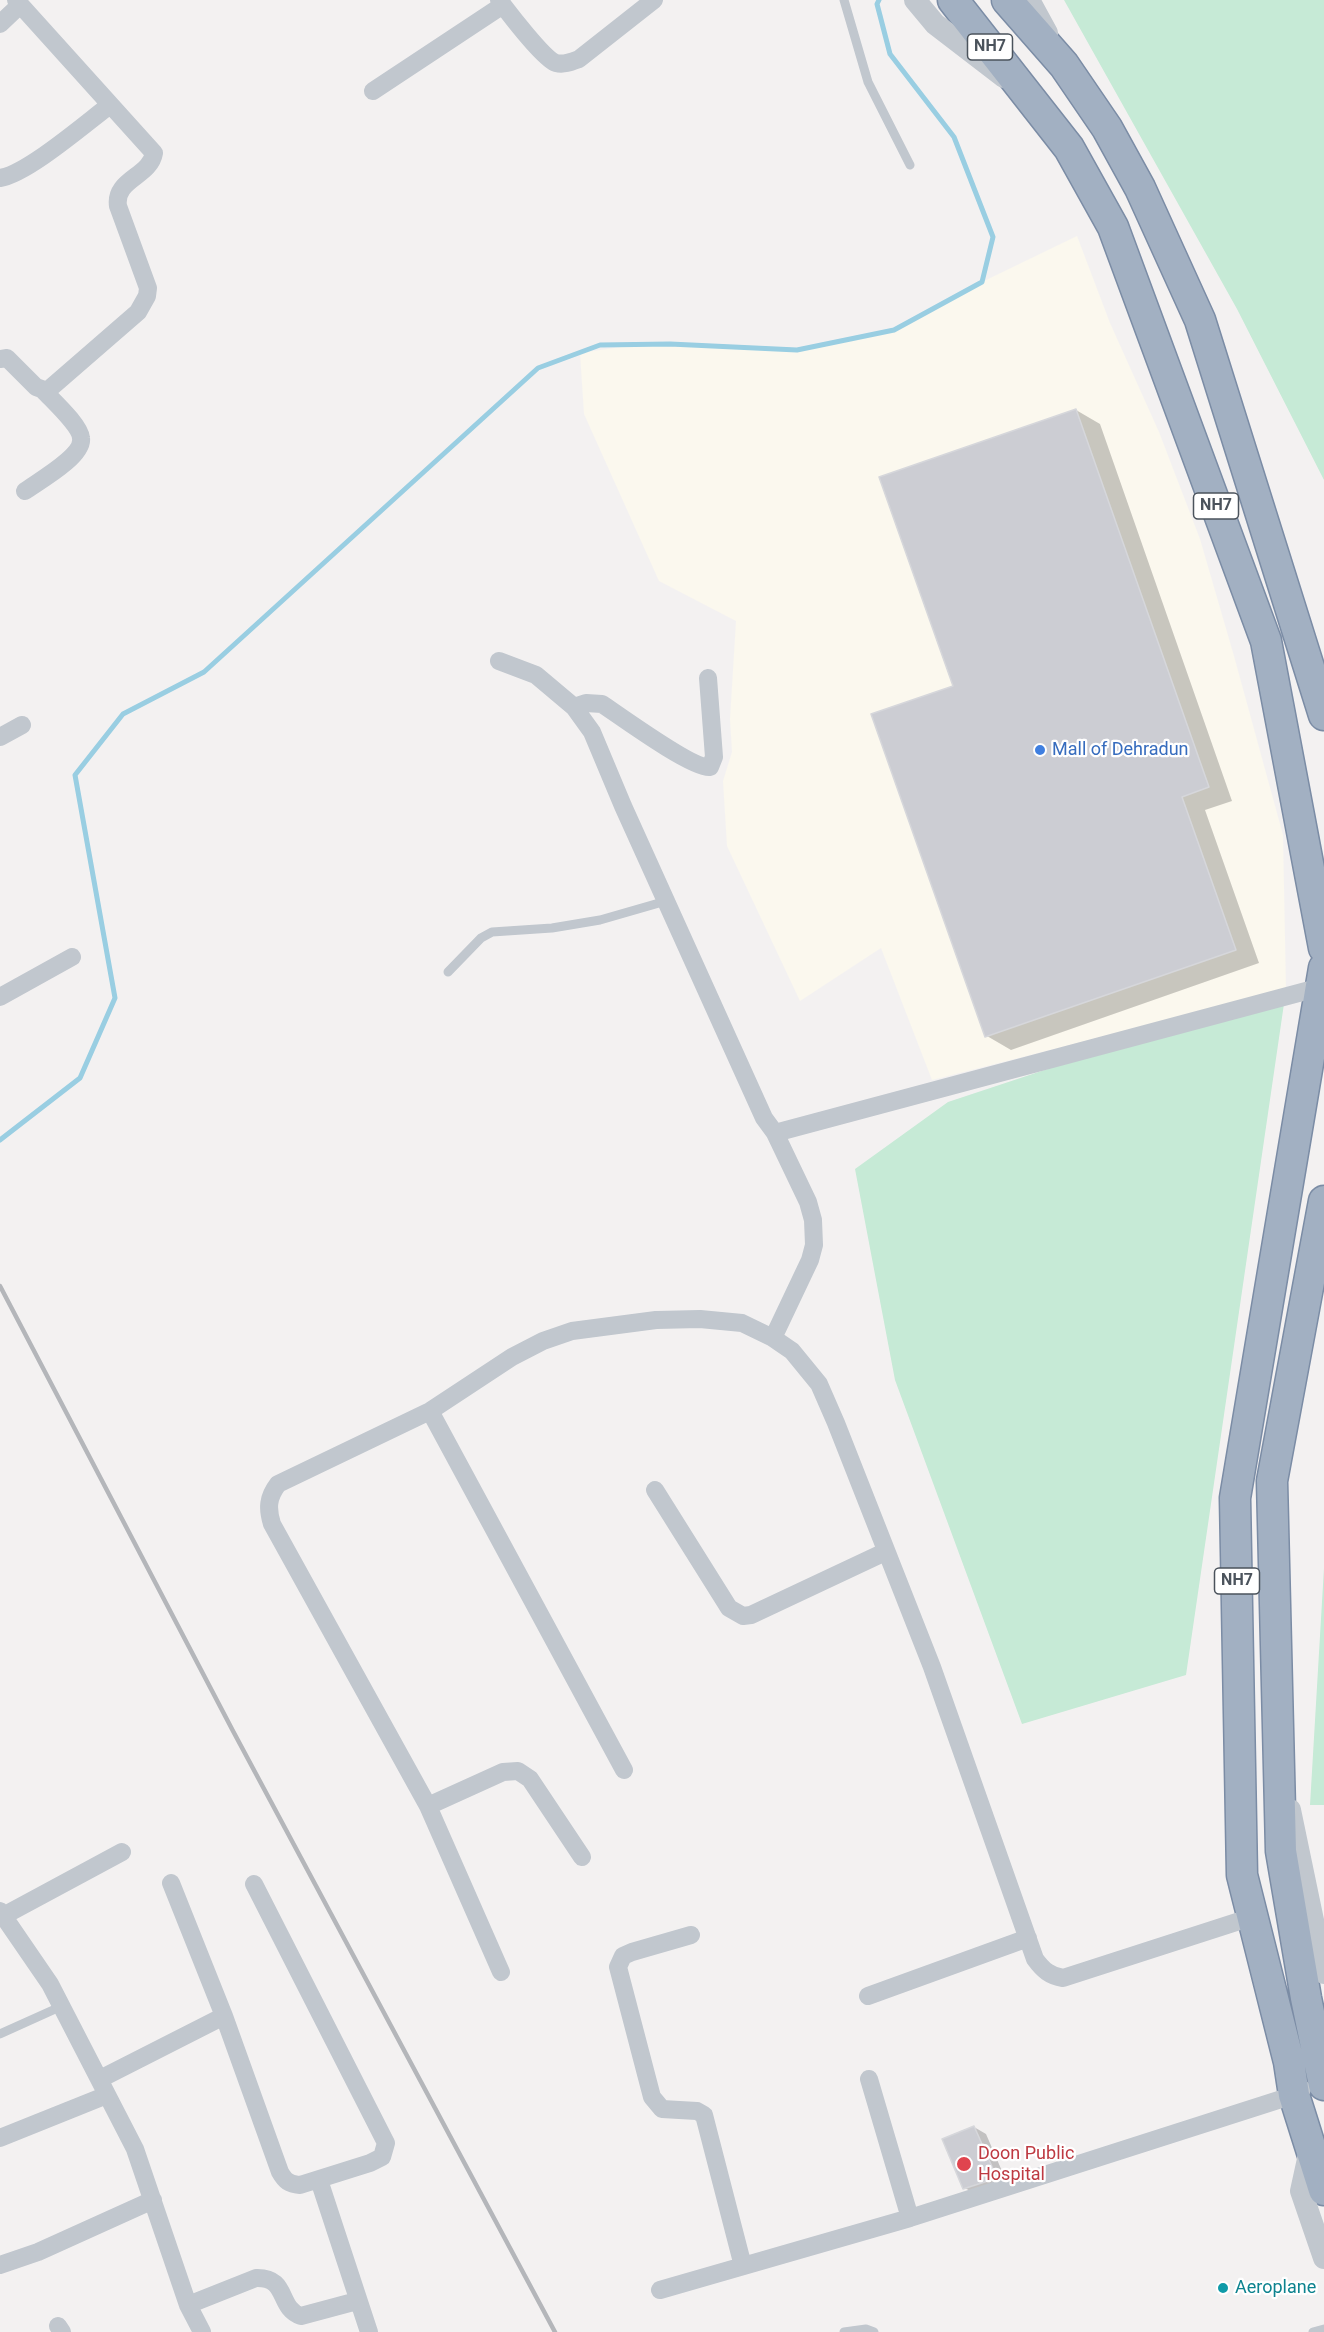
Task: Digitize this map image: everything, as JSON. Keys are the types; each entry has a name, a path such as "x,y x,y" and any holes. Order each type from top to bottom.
{"highway":[{"name":"NH7","path":"953,0 1069,148 1113,227 1266,641 1324,948"},
{"name":"NH7","path":"1025,4 1107,128 1140,188 1200,320 1324,715"},
{"name":"NH7","path":"1322,978 1235,1498 1242,1875 1288,2062 1294,2096 1324,2190"},
{"name":"NH7","path":"1323,2078 1281,1851 1272,1481 1324,1201"}],"street":[{"path":"373,91 501,3 545,56 555,63 568,63 579,59 654,0"},
{"path":"915,0 935,24 1026,94"},
{"path":"0,24 18,2 154,153 149,165 125,185 117,198 148,288 147,296 138,312 51,388 43,390"},
{"path":"0,178 17,173 32,164 110,105"},
{"path":"0,359 7,358 36,387 43,390 81,436 81,446 75,455 25,491"},
{"path":"499,661 536,675 574,707 592,732 764,1118 775,1133 808,1202 813,1220 814,1245 810,1260 772,1338"},
{"path":"574,707 586,703 603,704 689,760 706,768 710,767 714,758 708,678"},
{"path":"0,737 22,725"},
{"path":"0,997 72,957"},
{"path":"775,1133 1322,978"},
{"path":"501,1972 428,1806 272,1524 268,1511 270,1494 278,1484 430,1411 512,1357 543,1341 572,1331 656,1320 700,1319 742,1323 792,1351 819,1384 932,1668 1035,1959 1043,1970 1052,1976 1063,1978 1252,1917"},
{"path":"430,1411 624,1770"},
{"path":"656,1490 729,1608 742,1616 752,1615 885,1552"},
{"path":"1278,1734 1290,1812 1324,1973"},
{"path":"428,1806 504,1772 518,1771 530,1779 582,1857"},
{"path":"122,1852 4,1922 50,1984 135,2149 188,2305 202,2332"},
{"path":"171,1883 224,2016 280,2172 285,2180 300,2185 382,2157 386,2150 386,2143 254,1884"},
{"path":"692,1935 632,1952 623,1956 618,1967 652,2097 662,2109 697,2111 704,2115 743,2266"},
{"path":"868,1996 1028,1938"},
{"path":"0,2138 104,2087 224,2016"},
{"path":"660,2290 910,2218 1294,2096 1323,2078"},
{"path":"869,2079 910,2218"},
{"path":"1310,2150 1301,2191 1324,2258"},
{"path":"319,2180 369,2332"},
{"path":"0,2265 38,2252 153,2200"},
{"path":"188,2305 256,2278 266,2278 275,2282 289,2309 301,2316 357,2301"}],"lane":[{"path":"844,0 868,82 910,165"},
{"path":"448,972 481,938 492,932 552,928 600,920 666,901"},
{"path":"0,2034 62,2006"},
{"path":"844,2332 866,2329 874,2332"},
{"path":"1313,2332 1324,2329"}],"shaded area":[{"path":"1077,236 1110,323 1159,432 1200,539 1234,656 1283,835 1286,990 932,1080 881,948 800,1001 727,846 723,781 732,752 730,719 736,621 659,581 584,414 580,353 634,345 797,350 894,330 982,282"}],"green space":[{"path":"1064,0 1324,0 1324,480 1237,309"},
{"path":"1286,990 1186,1675 1022,1724 895,1380 855,1169 948,1102"},
{"path":"1324,1568 1324,1805 1310,1805"}],"building":[{"name":"Mall of Dehradun","path":"1076,409 1209,787 1182,797 1236,950 985,1037 871,714 953,686 879,477"},
{"path":"974,2126 997,2178 963,2189 942,2139"}],"waterway":[{"path":"0,1140 80,1078 115,998 75,775 123,714 204,672 538,368 600,345 670,344 797,350 894,330 982,282 993,237 954,137 890,54 877,4 879,0"}],"railway":[{"path":"0,1286 233,1731 555,2332"}],"place":[{"name":"Mall of Dehradun","path":"1040,750"},
{"name":"Doon Public Hospital","path":"964,2164"},
{"name":"Aeroplane","path":"1223,2288"}]}
